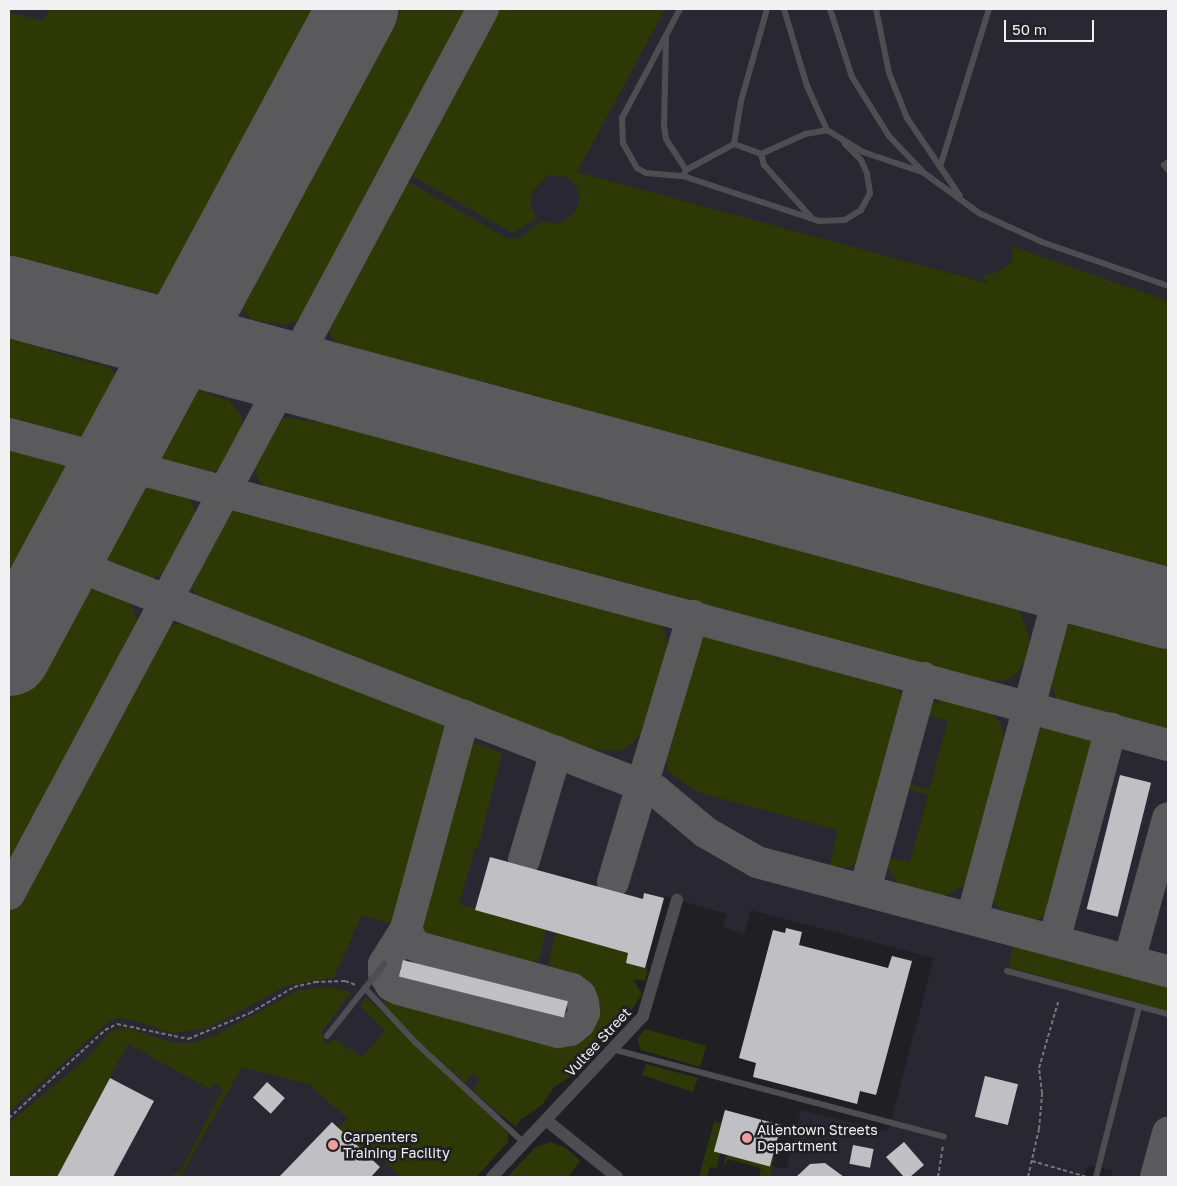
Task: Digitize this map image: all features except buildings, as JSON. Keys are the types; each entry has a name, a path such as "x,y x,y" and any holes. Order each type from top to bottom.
{"street":[{"name":"Vultee Street","path":"492,1177 612,1049 647,1007 677,900"},
{"path":"546,1120 618,1177"}],"lane":[{"path":"680,9 626,107 621,130 626,152 637,168 646,173 685,173 813,219 845,220 854,217 867,202 870,193 867,173 861,160 827,130 807,86 784,9"},
{"path":"734,144 737,118 767,9"},
{"path":"830,9 852,77 889,136 924,173 979,213 1042,242 1168,286"},
{"path":"876,9 889,73 907,118 963,201"},
{"path":"940,167 989,9"},
{"path":"667,32 664,126 666,139 685,173"},
{"path":"734,144 761,154 805,134 827,130"},
{"path":"685,173 734,144"},
{"path":"844,144 924,173"},
{"path":"761,154 764,165 813,219"},
{"path":"1168,162 1164,165 1168,170"},
{"path":"327,1036 384,964"},
{"path":"1007,971 1168,1014"},
{"path":"365,988 415,1042 524,1143"},
{"path":"1096,1177 1139,1007"},
{"path":"612,1049 944,1138"}],"path":[{"path":"9,1118 105,1030 117,1024 188,1039 250,1013 294,988 315,982 345,981 365,988"},
{"path":"1028,1177 1039,1129 1042,1093 1039,1068 1058,1002"},
{"path":"938,1177 944,1138"},
{"path":"1032,1161 1089,1177"}],"shaded area":[{"path":"9,9 1168,9 1168,331 650,192 1168,337 1168,1177 1111,1177 1113,1170 1088,1165 1084,1177 770,1177 772,1166 787,1169 801,1110 888,1132 934,958 751,910 744,934 723,927 727,914 664,896 645,968 626,963 610,1013 492,1124 508,1142 476,1177 9,1177"}],"green space":[{"path":"49,9 336,9 188,283 173,294 162,295 90,276 62,290 9,275 9,12 43,21"},
{"path":"382,9 470,9 305,316 287,325 252,320 234,300 233,287"},
{"path":"495,9 665,9 577,172 988,283 982,276 998,272 1012,262 1011,246 1168,301 1168,586 338,364 343,345 335,341 328,331 329,318 404,179 508,239 521,237 543,221 554,224 565,221 577,209 580,198 576,186 568,177 548,175 533,191 530,204 537,219 512,233 407,173"},
{"path":"9,318 53,330 48,351 108,367 121,379 125,391 124,400 106,433 82,442 9,423"},
{"path":"197,390 230,401 242,417 241,436 226,466 208,475 172,467 160,455 152,440 174,396"},
{"path":"326,403 979,579 1003,593 1020,612 1029,636 1030,652 1016,674 1005,681 966,679 282,496 265,488 257,477 255,467 259,449 270,428 286,417 321,423"},
{"path":"9,443 66,460 76,476 76,485 9,616"},
{"path":"146,480 181,489 191,500 196,518 170,570 147,580 115,569 108,563 103,554 100,534 122,493 131,485"},
{"path":"240,508 258,509 648,614 663,627 667,643 651,707 640,733 632,744 620,751 594,749 592,752 510,718 486,709 483,711 201,603 192,588 192,575 218,525 231,511"},
{"path":"82,587 101,588 121,596 130,603 138,624 9,868 9,702 65,598"},
{"path":"1073,604 1168,629 1168,733 1065,704 1056,699 1048,673 1059,626 1065,612"},
{"path":"187,621 439,717 447,732 447,740 397,926 362,915 334,977 286,986 208,1028 172,1033 132,1020 119,1018 108,1022 9,1112 9,914 161,629"},
{"path":"717,633 881,677 892,682 901,694 903,715 866,850 863,857 850,867 829,867 838,830 697,792 668,771 665,750 669,718 687,652 698,639"},
{"path":"952,698 989,711 999,721 1003,733 1002,762 972,875 966,885 942,897 899,885 885,864 886,857 910,862 928,795 904,788 904,782 929,790 948,721 925,714 934,703"},
{"path":"1050,724 1080,731 1090,738 1097,754 1057,902 1046,915 1031,922 1000,909 993,901 991,878 1028,745 1040,730"},
{"path":"474,743 502,753 478,848 475,849 459,904 546,930 540,955 531,972 433,946 417,928 416,916 461,753 464,746"},
{"path":"555,932 628,953 626,963 648,969 645,981 633,979 642,994 631,1011 586,1060 577,1064 570,1077 554,1087 542,1105 520,1120 516,1127 473,1091 480,1078 472,1073 465,1083 418,1041 386,1007 383,997 386,991 560,1038 573,1037 584,1029 595,991 543,976 548,968"},
{"path":"1022,940 1168,980 1168,1011 1008,967 1015,941"},
{"path":"330,987 351,992 321,1033 327,1045 334,1039 362,1057 385,1031 361,1007 366,997 508,1133 508,1142 476,1177 401,1177 380,1157 374,1161 338,1128 348,1119 311,1087 314,1086 242,1067 180,1177 168,1177 180,1171 223,1089 213,1083 210,1089 128,1044 57,1177 9,1177 9,1123 85,1060 111,1031 127,1028 173,1043 192,1043 216,1035 299,990"},
{"path":"645,1029 706,1046 700,1067 641,1050 637,1039"},
{"path":"646,1064 698,1078 693,1092 642,1075"},
{"path":"714,1122 721,1123 714,1151 720,1153 717,1168 710,1167 707,1177 699,1177"},
{"path":"781,1125 770,1177 759,1177 761,1168 728,1159 723,1169 726,1155 771,1163"},
{"path":"551,1142 566,1148 580,1161 568,1177 507,1177 536,1147"}],"taxiway":[{"path":"9,894 483,9"},
{"path":"9,434 1168,745"},
{"path":"60,559 656,791 705,832 757,862 1168,971"},
{"path":"972,918 1063,580"},
{"path":"613,882 693,616"},
{"path":"865,890 923,678"},
{"path":"406,929 413,944 421,948 572,989 580,995 583,1003 584,1013 579,1023 570,1030 558,1032 399,989 391,985 384,973 384,964 406,929 464,716"},
{"path":"1054,941 1111,729"},
{"path":"524,860 556,752"},
{"path":"1129,961 1168,818"},
{"path":"1156,1177 1168,1133"}],"runway":[{"path":"9,655 357,9"},
{"path":"9,296 1168,608"}],"place":[{"name":"Allentown Streets Department","path":"747,1138"},
{"name":"Carpenters Training Facility","path":"333,1145"}]}
